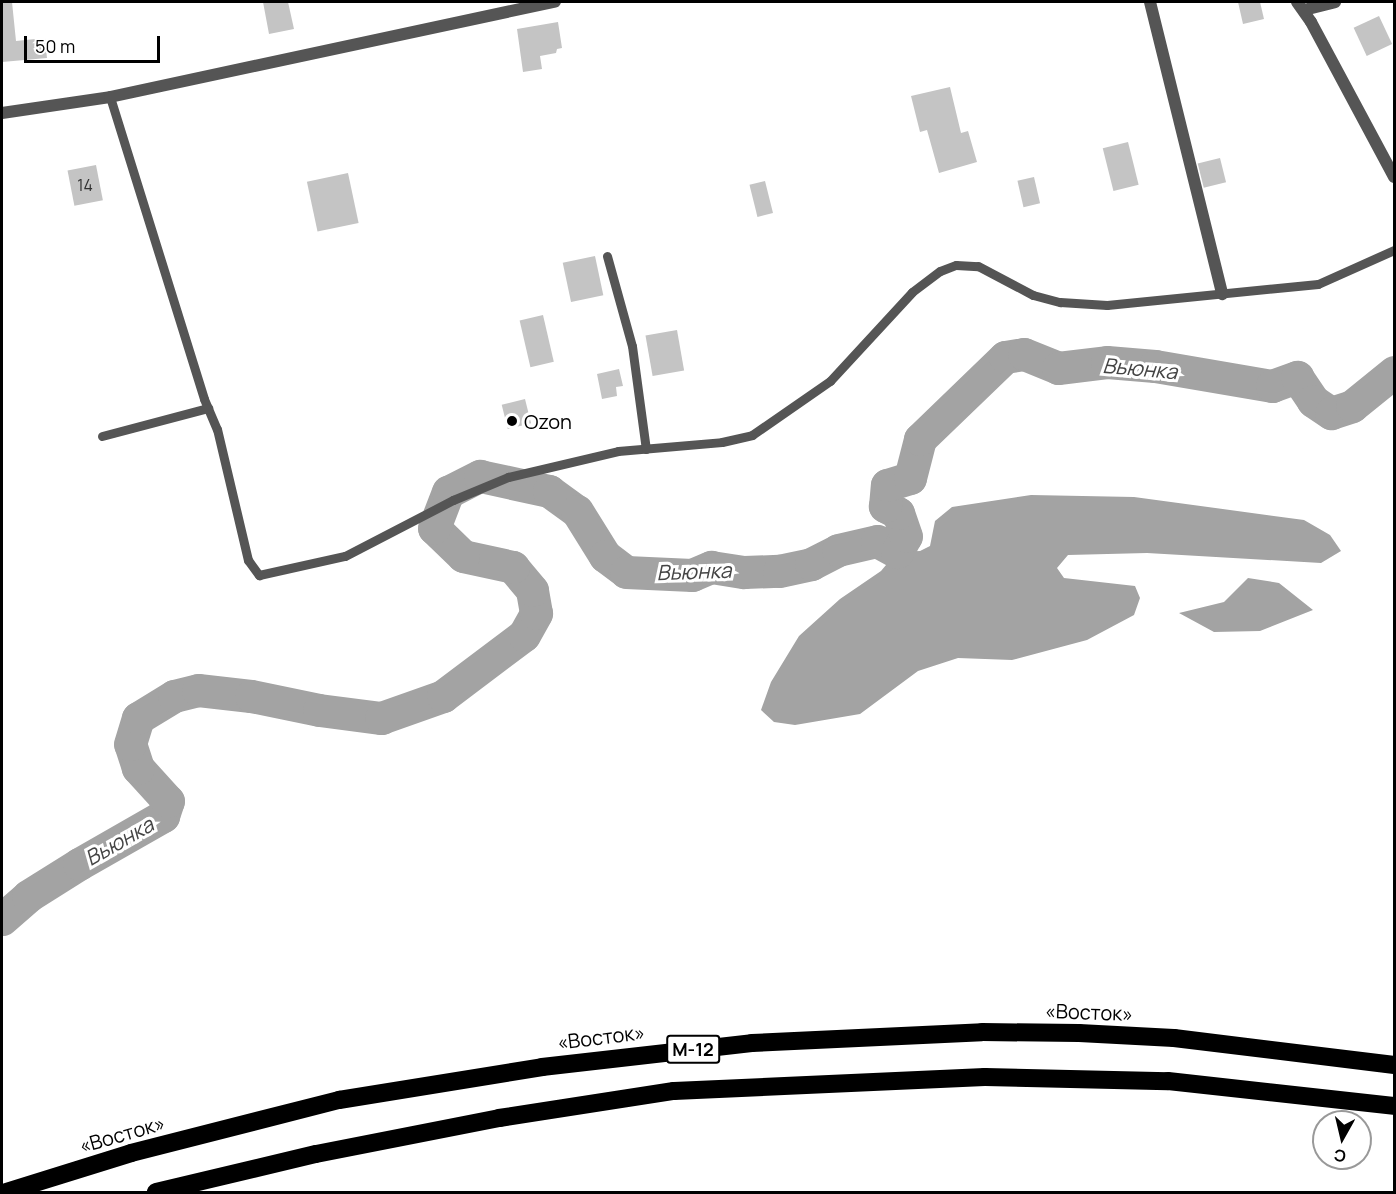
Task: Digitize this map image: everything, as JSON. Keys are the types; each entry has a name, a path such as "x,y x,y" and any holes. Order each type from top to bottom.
{"highway":[{"name":"«Восток»","path":"6,1192 130,1153 339,1100 542,1067 729,1046 982,1032 1078,1033 1174,1038 1395,1065"},
{"name":"М-12","path":"156,1192 316,1154 499,1118 674,1091 985,1077 1156,1080 1395,1106"}],"street":[{"path":"2,113 110,97 555,2"},
{"path":"1150,2 1222,294"},
{"path":"1335,2 1301,6 1395,177"}],"lane":[{"path":"110,97 208,408 218,429 248,560 259,575 345,556 453,500 508,477 618,451 722,442 752,435 830,381 912,291 940,271 956,265 978,266 1033,295 1060,302 1107,305 1318,284 1395,250"},
{"path":"608,256 632,346 646,449"},
{"path":"102,436 208,408"}],"shaded area":[{"path":"1031,495 1134,497 1304,520 1330,535 1341,551 1321,563 1147,553 1068,555 1057,568 1064,578 1135,586 1140,598 1134,615 1087,640 1012,660 958,658 918,671 860,714 795,725 774,722 761,710 771,682 799,636 840,599 881,571 897,552 920,551 930,546 935,521 952,507"},
{"path":"1248,578 1279,583 1313,610 1260,631 1214,632 1179,613 1224,602"}],"building":[{"path":"2,2 12,2 16,41 45,38 47,58 2,62"},
{"path":"263,2 288,2 294,29 269,34"},
{"path":"1238,2 1260,2 1264,19 1243,24"},
{"path":"1379,16 1392,44 1367,56 1354,28"},
{"path":"558,22 562,48 557,49 556,53 540,56 542,69 523,72 517,29"},
{"path":"950,87 961,133 968,131 977,162 939,173 927,130 920,132 911,96"},
{"path":"1128,142 1139,185 1113,191 1103,148"},
{"path":"1220,158 1226,182 1204,188 1198,164"},
{"path":"96,165 103,200 74,206 68,171"},
{"path":"348,173 359,223 318,232 307,182"},
{"path":"1034,177 1040,203 1024,207 1017,181"},
{"path":"765,181 773,213 757,217 749,185"},
{"path":"595,256 603,295 571,302 563,263"},
{"path":"543,315 554,362 530,367 520,320"},
{"path":"677,330 684,370 653,376 645,336"},
{"path":"619,369 623,386 616,387 617,396 602,399 597,374"},
{"path":"525,399 531,423 508,429 502,405"}],"waterway":[{"name":"Вьюнка","path":"2,919 28,896 163,816 168,801 138,768 130,744 138,718 174,696 198,690 251,696 319,710 381,718 443,696 524,635 536,613 532,590 513,567 463,556 434,528 448,492 480,476 549,491 577,511 605,556 626,572 692,575 711,567 744,572 779,571 811,564 838,550 877,541 897,552 906,536 898,513 885,506 887,485 910,478 920,439 1005,357 1024,354 1058,368 1107,362 1155,366 1272,386 1297,377 1313,401 1331,413 1352,406 1394,372"}],"place":[{"name":"Ozon","path":"512,421"}]}
